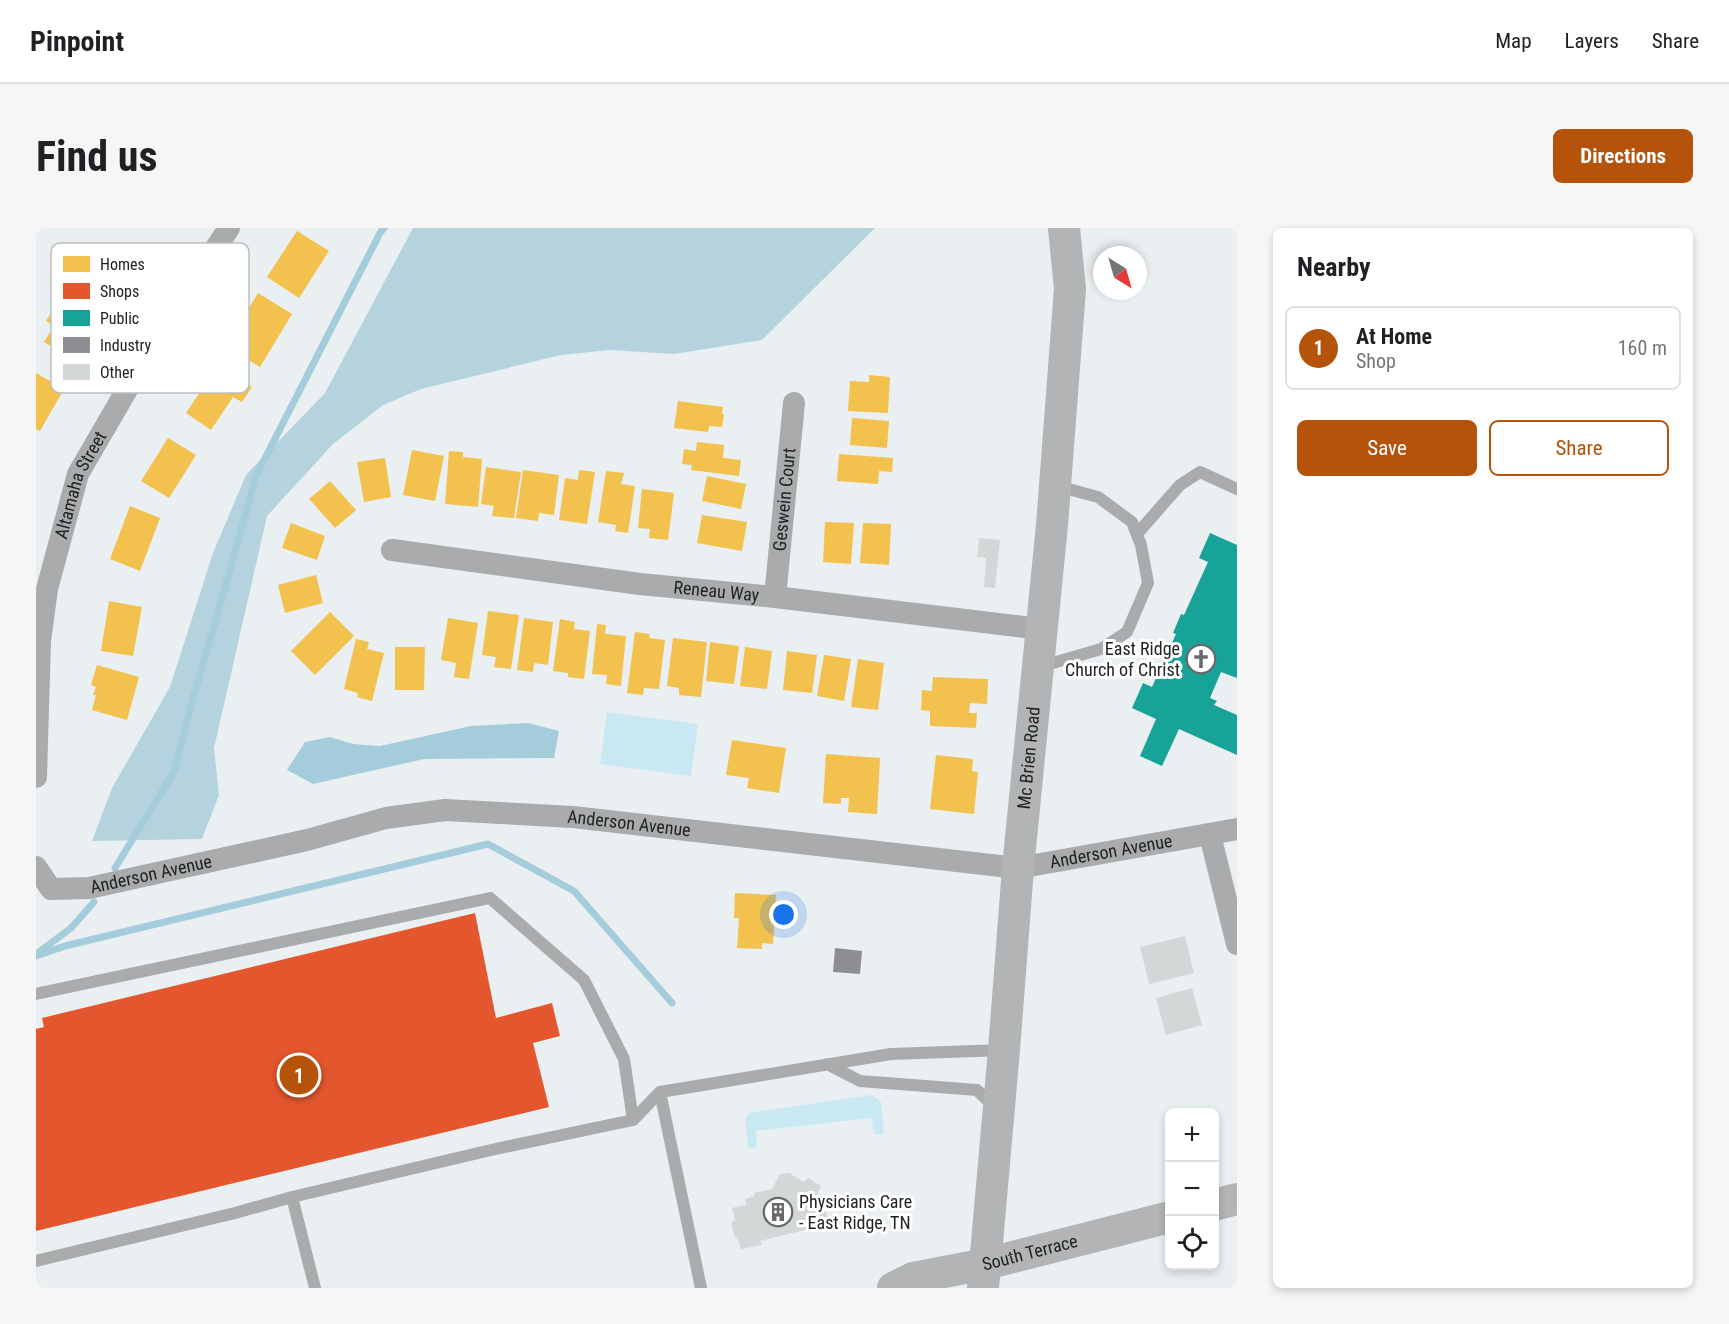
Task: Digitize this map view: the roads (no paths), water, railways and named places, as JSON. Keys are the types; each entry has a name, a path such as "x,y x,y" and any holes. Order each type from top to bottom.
{"street":[{"name":"Altamaha Street","path":"219,243 229,228"},
{"name":"Mc Brien Road","path":"984,1279 1018,868 1055,485 1070,289 1064,228"},
{"name":"Altamaha Street","path":"36,777 38,641 47,589 78,474 125,393"},
{"name":"Geswein Court","path":"775,597 794,404"},
{"name":"Reneau Way","path":"392,550 640,584 775,597 1041,629"},
{"name":"Anderson Avenue","path":"36,867 51,889 89,888 307,840 386,818 445,810 573,817 1018,868 1237,829"},
{"path":"1210,835 1237,944"},
{"path":"1219,1204 1237,1199"},
{"name":"South Terrace","path":"893,1288 913,1278 984,1279 1165,1219"}],"lane":[{"path":"1137,534 1180,485 1200,472 1237,489"},
{"path":"1038,668 1101,649 1127,632 1148,583 1141,544 1132,522 1098,497 1055,485"},
{"path":"36,994 490,898 584,980 624,1059 633,1120"},
{"path":"36,1261 491,1150 633,1120 660,1092 891,1054 1004,1050"},
{"path":"827,1064 860,1081 977,1090 999,1112"},
{"path":"660,1092 701,1288"},
{"path":"292,1197 315,1288"}],"waterway":[{"path":"115,868 174,772 256,476 384,228"},
{"path":"36,956 65,946 488,844 574,891 672,1003"},
{"path":"39,952 71,928 94,902"}],"place":[{"name":"East Ridge Church of Christ","path":"1201,659"},
{"name":"At Home","path":"299,1075"},
{"name":"Physicians Care - East Ridge, TN","path":"778,1212"}]}
